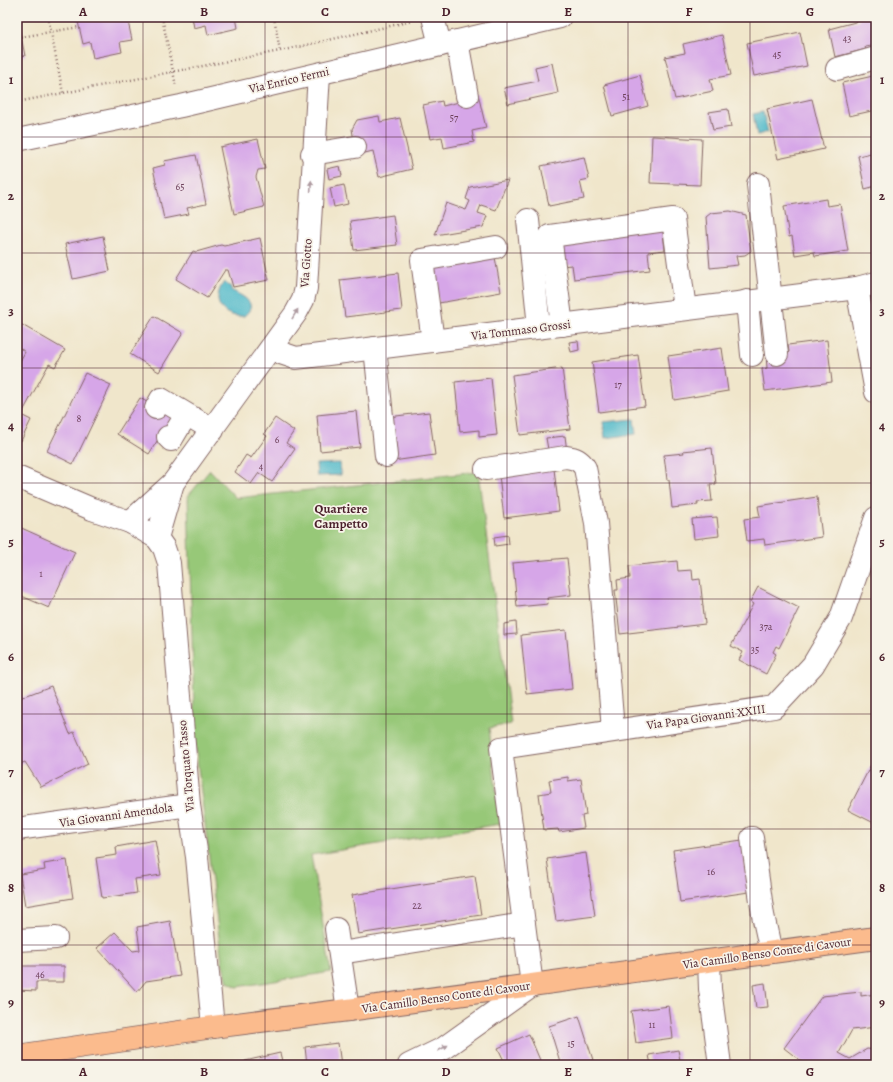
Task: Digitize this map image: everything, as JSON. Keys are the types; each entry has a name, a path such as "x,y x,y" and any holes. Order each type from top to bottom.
{"main road":[{"name":"Via Camillo Benso Conte di Cavour","path":"17,1056 41,1059 213,1027 876,938"}],"street":[{"name":"Via Enrico Fermi","path":"17,140 181,106 560,17"},
{"path":"426,19 448,43 467,96"},
{"path":"837,69 876,58"},
{"name":"Via Giotto","path":"130,522 173,483 273,346 296,313 303,300 306,288 312,154 319,74"},
{"path":"312,154 355,147"},
{"path":"758,184 772,298 777,354"},
{"path":"562,325 550,236 673,219 685,309"},
{"path":"528,220 539,327"},
{"path":"433,341 422,260 496,247"},
{"path":"867,285 876,392"},
{"name":"Via Tommaso Grossi","path":"273,346 281,353 296,358 867,285"},
{"path":"747,301 752,355"},
{"path":"375,348 386,456"},
{"path":"156,408 161,399 212,430"},
{"path":"168,437 171,440 186,415"},
{"path":"486,469 566,457 580,461 585,468 597,538 614,730"},
{"path":"17,476 92,509 130,522 157,538"},
{"name":"Via Giotto","path":"157,538 173,483"},
{"name":"Via Papa Giovanni XXIII","path":"532,985 501,748 774,707 813,665 841,618 876,518"},
{"name":"Via Torquato Tasso","path":"157,538 164,548 169,563 189,805 197,857 213,1027"},
{"name":"Via Giovanni Amendola","path":"17,829 189,805"},
{"name":"Via Giovanni Amendola","path":"17,816 32,824 44,825"},
{"path":"752,838 763,915 771,952"},
{"path":"340,953 524,924"},
{"path":"336,929 348,1010"},
{"path":"17,940 56,938"},
{"path":"709,961 710,989 720,1065"},
{"path":"409,1065 444,1048 532,985"}],"path":[{"path":"48,17 63,93"},
{"path":"162,17 181,106"},
{"path":"274,17 280,51"},
{"path":"17,102 280,51 426,19"},
{"path":"21,37 79,26"}],"green space":[{"path":"210,470 236,498 478,472 511,724 489,728 500,824 311,855 331,972 237,987 228,982 222,962 195,743 188,496"}],"water":[{"path":"763,112 768,132 757,135 753,114"},
{"path":"224,282 231,287 231,290 248,300 250,307 244,316 230,314 220,307 218,296"},
{"path":"634,419 636,434 605,438 603,422"},
{"path":"340,463 341,475 317,476 316,464"}],"building":[{"path":"77,17 127,17 132,40 120,42 122,52 93,58 90,42 83,44"},
{"path":"192,17 236,17 238,28 208,35 206,25 194,28"},
{"path":"876,17 876,45 835,57 829,29 859,21 858,19"},
{"path":"17,26 19,26 25,56 17,58"},
{"path":"800,32 807,66 754,76 747,43"},
{"path":"722,35 731,75 710,79 713,91 675,99 665,57 685,53 683,44"},
{"path":"552,63 558,93 508,104 504,88 538,81 535,67"},
{"path":"876,72 876,110 849,116 842,83 873,76 872,73"},
{"path":"640,75 648,106 612,116 604,85"},
{"path":"478,94 486,128 472,131 474,142 444,148 442,137 430,139 423,105 442,101 443,106 459,102 467,96"},
{"path":"812,99 824,149 778,159 767,109"},
{"path":"728,109 731,127 713,130 709,112"},
{"path":"379,116 380,122 400,118 412,169 379,177 373,151 365,153 355,147 352,129 357,120"},
{"path":"652,136 702,139 700,185 650,183"},
{"path":"258,139 265,169 258,170 256,177 264,207 234,214 220,147"},
{"path":"876,152 876,186 865,189 858,156"},
{"path":"196,155 206,204 187,208 189,214 164,219 153,168 165,165 164,161"},
{"path":"584,157 589,179 580,181 584,199 549,206 541,166"},
{"path":"340,166 342,176 329,179 327,169"},
{"path":"508,180 496,210 481,205 478,213 487,216 483,227 435,235 446,203 466,210 470,201 466,199 470,187"},
{"path":"344,185 348,204 334,207 330,188"},
{"path":"826,199 827,206 840,204 848,251 815,256 814,252 795,255 792,236 789,237 784,206"},
{"path":"730,211 746,215 751,251 745,255 736,256 738,265 710,268 706,217 711,213"},
{"path":"393,215 397,245 354,250 350,221"},
{"path":"662,225 665,250 648,252 650,270 574,279 572,265 561,266 558,237"},
{"path":"103,236 110,271 73,279 65,244"},
{"path":"260,238 269,280 233,287 228,270 225,270 207,298 176,279 193,251 196,252 221,245 224,246"},
{"path":"495,257 501,292 439,303 433,268"},
{"path":"398,273 402,310 345,317 340,280"},
{"path":"154,316 183,333 159,372 130,354"},
{"path":"17,322 65,350 55,367 49,364 21,415 31,420 21,441 17,439 17,360 20,361 25,352 17,346"},
{"path":"827,340 832,382 765,391 762,369 767,368 766,355 789,352 788,345"},
{"path":"578,341 579,350 571,352 569,342"},
{"path":"722,348 728,391 674,400 668,356"},
{"path":"638,355 645,406 599,412 592,362"},
{"path":"562,368 570,429 520,435 512,375"},
{"path":"85,373 111,385 73,464 47,451"},
{"path":"491,378 497,435 479,437 479,430 460,432 455,382"},
{"path":"140,398 172,417 149,454 117,434"},
{"path":"356,411 360,447 320,451 317,415"},
{"path":"429,412 435,455 393,461 388,417"},
{"path":"275,418 294,431 286,443 295,449 272,482 259,473 251,484 235,472 246,455 251,458 267,436 264,434"},
{"path":"565,436 567,452 549,455 546,438"},
{"path":"712,448 716,484 710,484 712,501 697,502 698,505 672,508 669,480 667,480 664,455 684,453 683,451"},
{"path":"554,469 559,511 504,518 499,475"},
{"path":"817,497 822,537 765,545 764,539 747,541 744,519 760,517 758,506"},
{"path":"717,517 719,536 694,539 692,519"},
{"path":"17,526 75,552 49,608 17,594"},
{"path":"508,535 509,544 495,546 494,537"},
{"path":"567,558 571,595 547,598 548,604 517,607 513,563"},
{"path":"677,561 678,571 692,570 693,580 700,579 705,624 620,634 615,590 618,590 617,580 630,578 629,566"},
{"path":"758,587 799,608 779,648 776,646 773,652 776,654 766,674 739,660 743,652 731,646 753,604 750,602"},
{"path":"516,622 517,634 504,635 504,624"},
{"path":"566,630 572,689 527,694 521,635"},
{"path":"51,686 70,734 74,732 88,764 41,787 25,762 17,765 17,699"},
{"path":"871,765 876,767 876,824 848,810"},
{"path":"568,777 568,781 581,779 586,815 582,816 584,828 559,832 558,829 544,830 539,794 551,792 549,780"},
{"path":"155,840 161,875 135,879 137,893 102,898 96,858 117,855 116,847"},
{"path":"742,840 749,892 680,902 673,850"},
{"path":"586,853 595,916 556,921 547,859"},
{"path":"67,860 73,898 25,906 20,874 45,870 44,864"},
{"path":"475,876 481,915 358,934 352,895"},
{"path":"170,921 180,976 146,981 137,992 97,948 115,932 133,951 140,950 137,927"},
{"path":"17,966 64,966 64,982 36,982 36,991 17,990"},
{"path":"765,983 768,1007 756,1008 753,985"},
{"path":"861,992 861,996 876,994 876,1027 852,1030 839,1053 850,1059 867,1049 876,1050 875,1065 806,1065 784,1048 822,996"},
{"path":"669,1006 673,1038 636,1043 631,1011"},
{"path":"579,1016 593,1060 575,1065 561,1065 549,1026"},
{"path":"529,1034 542,1065 506,1065 498,1048"},
{"path":"338,1043 341,1065 307,1065 305,1047"},
{"path":"678,1050 681,1065 651,1065 649,1055"},
{"path":"280,1053 283,1065 245,1065 245,1061"}],"district":[{"name":"Quartiere Campetto","path":"341,516"}]}
